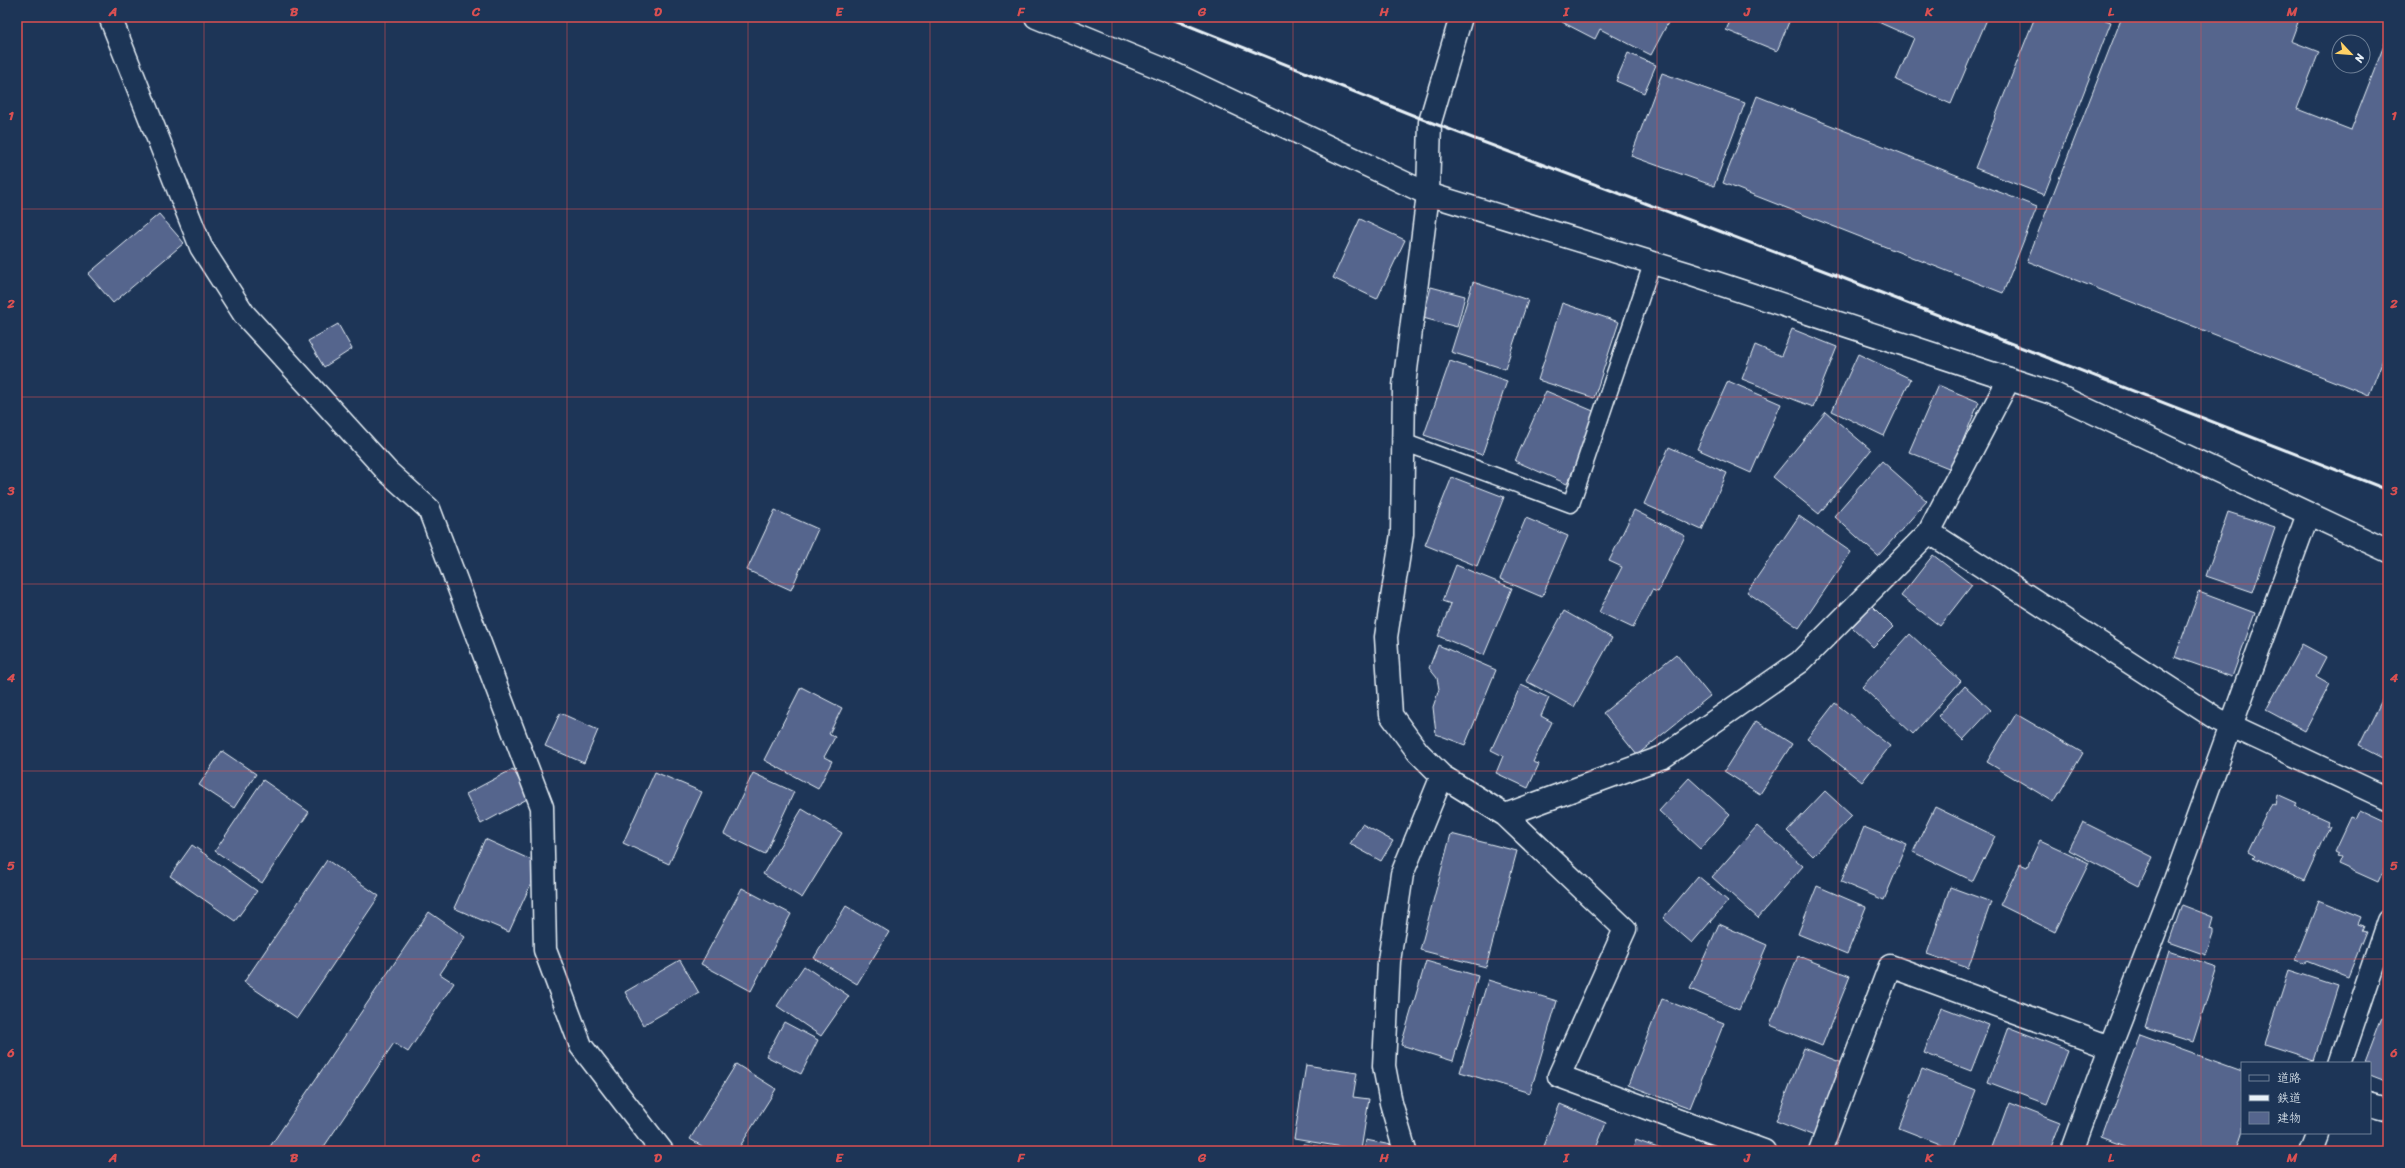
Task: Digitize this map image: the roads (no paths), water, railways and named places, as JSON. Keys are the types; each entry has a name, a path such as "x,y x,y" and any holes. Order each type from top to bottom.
{"street":[{"path":"110,17 200,247 244,314 386,471 429,510 542,807 545,950 581,1046 662,1151"},
{"path":"1036,17 1170,72 1428,194 2052,392 2388,551"},
{"path":"1461,17 1430,122 1428,194 1404,386 1402,534 1386,637 1391,715 1418,752 1442,776 1505,815 1625,929 1559,1076 1764,1151"},
{"path":"1505,815 1663,757 1800,662 1929,532 2009,379"},
{"path":"2072,1151 2308,514"},
{"path":"1929,532 2217,719 2388,798"},
{"path":"1405,1151 1391,1104 1384,1066 1389,961 1402,874 1442,776"},
{"path":"2340,1062 2388,921"},
{"path":"1820,1151 1890,966 2110,1047"},
{"path":"2371,1104 2388,1109"},
{"path":"2309,1151 2316,1134"}],"lane":[{"path":"1403,442 1571,504 1652,264"}],"railway":[{"path":"1167,17 1430,122 1830,273 2388,490"}]}
